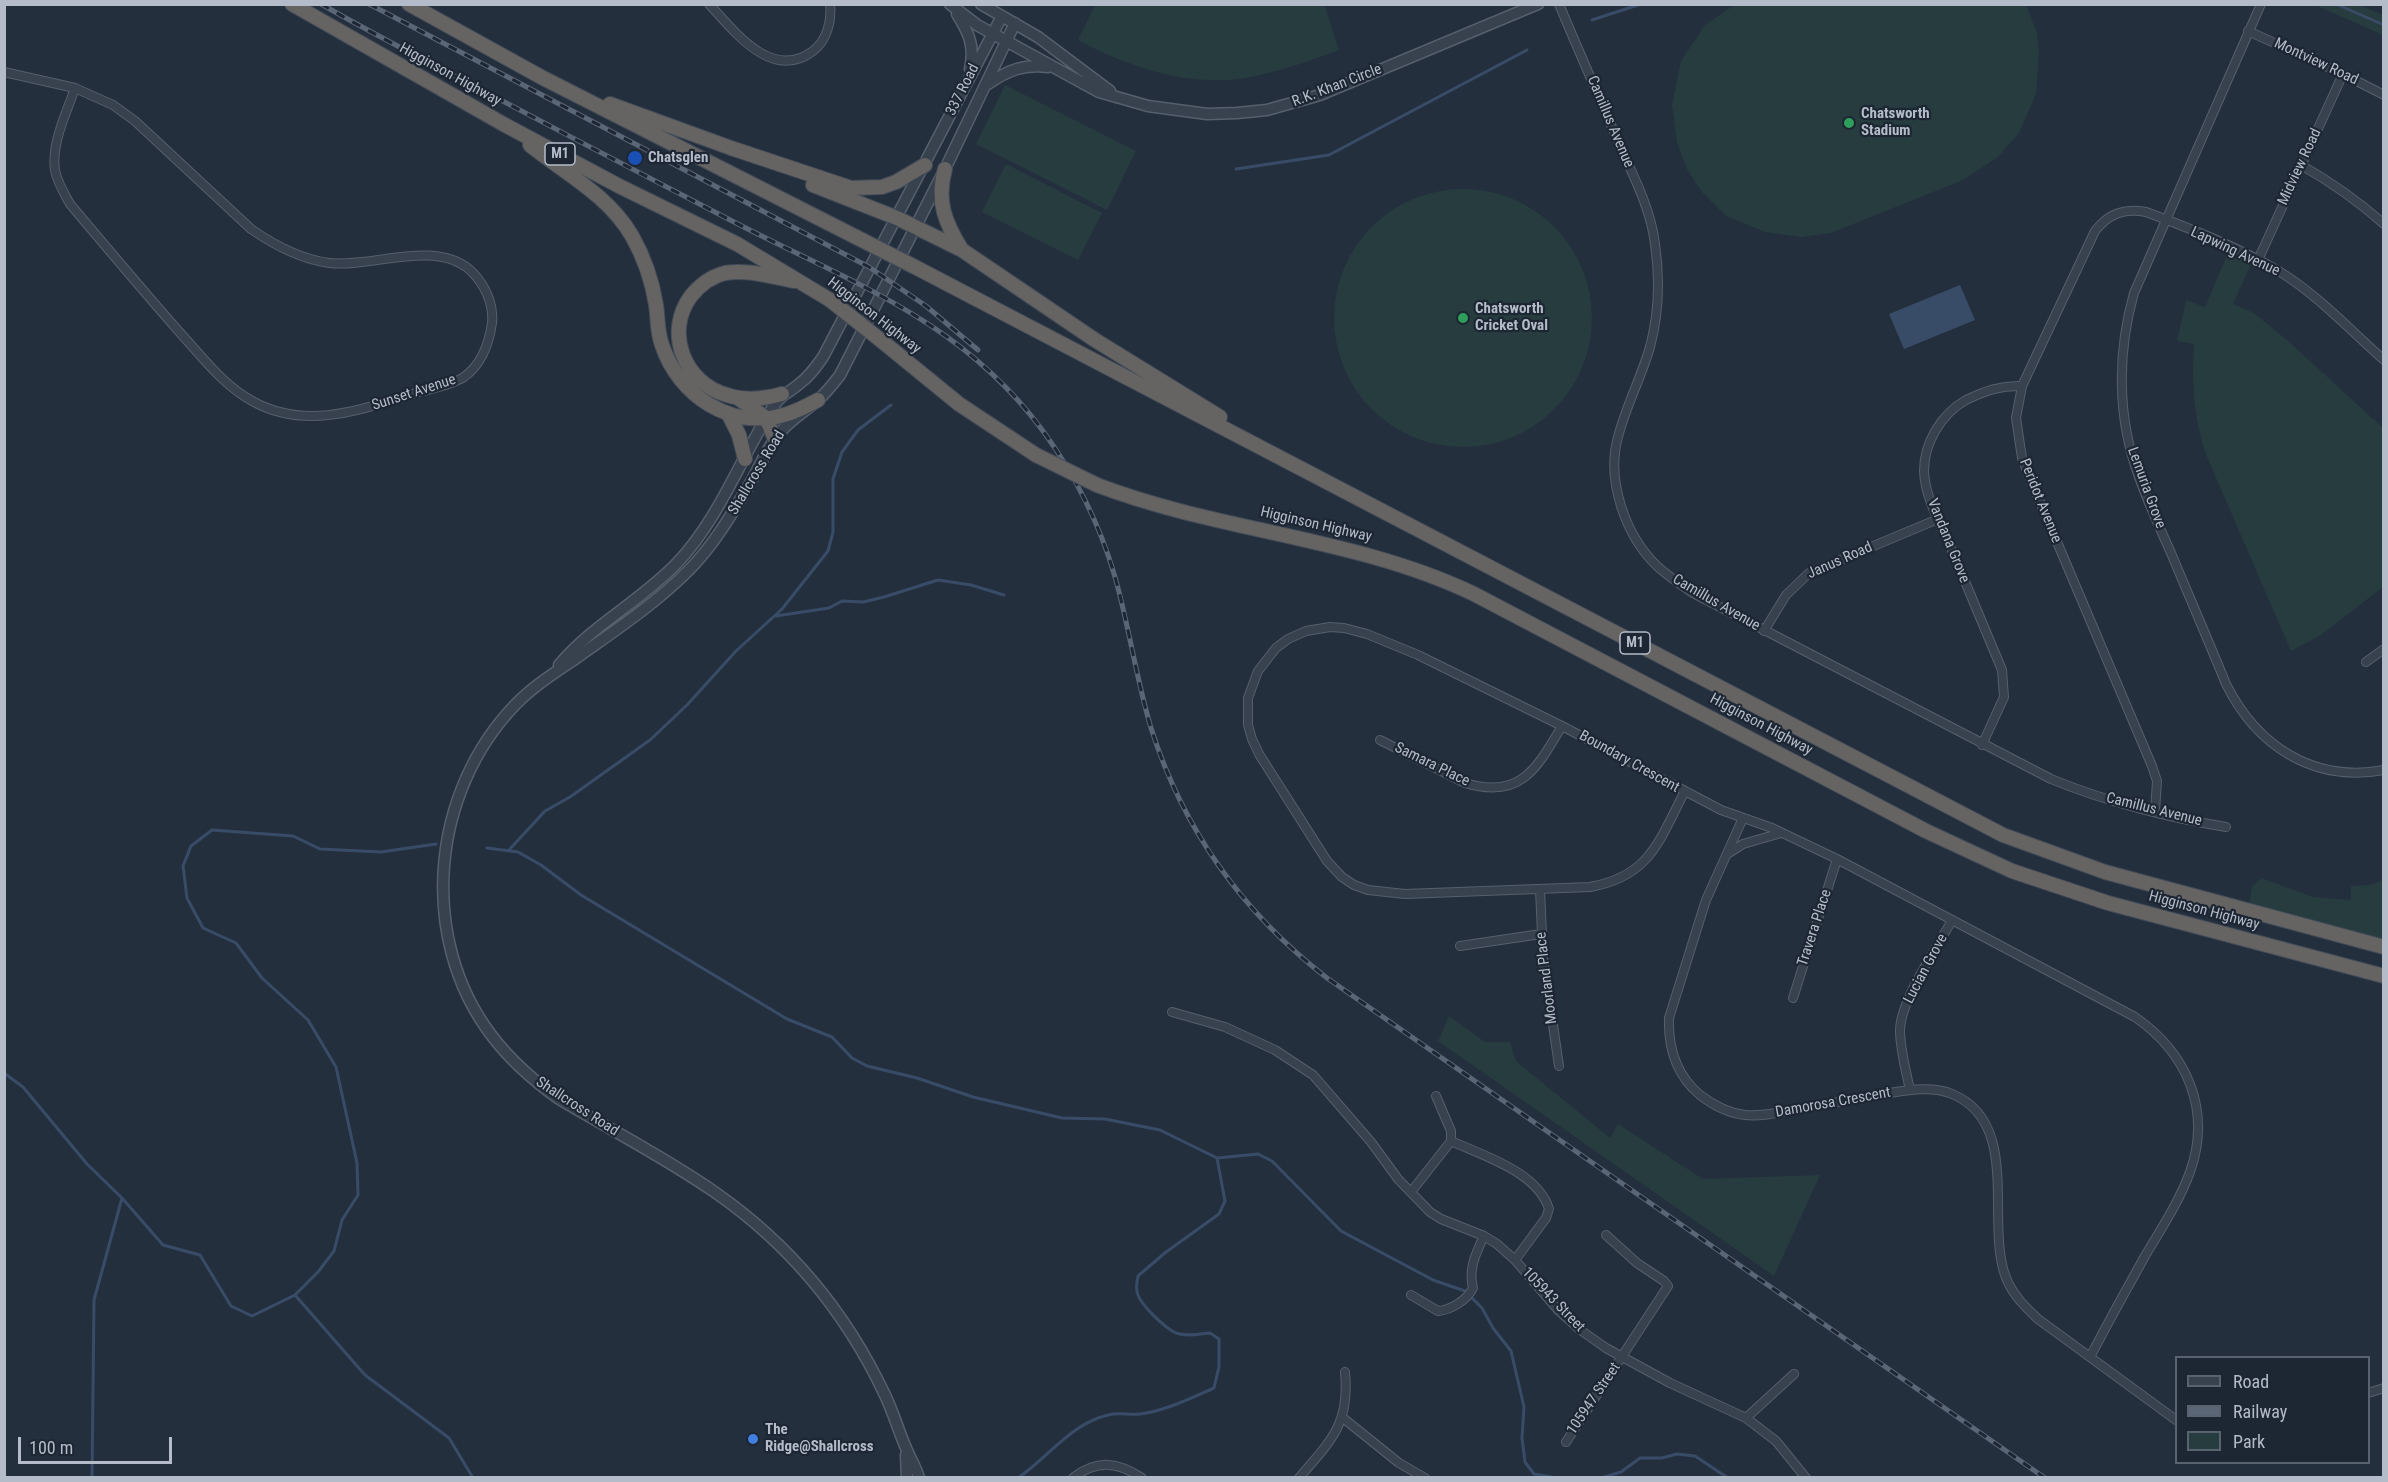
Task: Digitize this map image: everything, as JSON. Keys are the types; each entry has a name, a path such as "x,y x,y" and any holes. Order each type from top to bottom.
{"highway":[{"name":"Higginson Highway","path":"292,4 506,125 619,186 737,244 802,282 830,300 959,404 1036,455 1097,485 1172,509 1323,543 1417,569 1474,594 1926,831 2012,871 2109,903 2384,976"},
{"name":"Higginson Highway","path":"409,4 543,78 915,267 2002,835 2105,872 2384,947"},
{"path":"543,78 731,148 851,188 882,187 896,182 925,165"},
{"path":"506,125 556,166 590,189 614,210 631,234 652,284 662,346 675,371 699,399 729,415 766,418 784,415 818,400"},
{"path":"731,148 769,168 916,226 962,250 1095,340 1320,478"},
{"path":"945,169 940,191 942,213 962,250"},
{"path":"782,394 757,398 736,397 712,389 702,382 687,363 677,331 687,301 701,285 713,278 730,273 749,273 802,282"},
{"path":"736,397 766,418 775,439"},
{"path":"729,415 739,435 745,459"}],"street":[{"path":"709,4 754,50 766,57 788,60 799,59 817,48 831,18 830,4"},
{"name":"R.K. Khan Circle","path":"981,4 1038,37 1102,86 1125,100"},
{"name":"R.K. Khan Circle","path":"952,6 992,33 1099,92 1148,106 1207,114 1268,110 1320,95 1538,4"},
{"name":"Camillus Avenue","path":"1559,4 1640,190 1655,240 1658,266 1657,308 1649,348 1617,440 1614,459 1620,500 1636,538 1657,566 1693,593 1764,631 1982,745 2073,788 2154,811 2226,827"},
{"name":"Lemuria Grove","path":"2261,4 2134,292 2124,341 2122,395 2130,445 2139,477 2226,684 2242,712 2273,744 2306,764 2345,773 2365,774 2384,770"},
{"path":"952,6 971,39 972,58 967,81"},
{"name":"337 Road","path":"925,165 1002,16"},
{"name":"337 Road","path":"945,169 988,84 1015,23"},
{"name":"Montview Road","path":"2248,31 2384,95"},
{"path":"988,84 1002,74 1025,66 1057,69"},
{"name":"Sunset Avenue","path":"4,72 75,88 120,111 251,229 293,253 329,263 354,264 432,256 446,257 460,263 471,271 485,288 493,313 490,337 484,356 462,378 356,411 320,417 279,412 255,403 240,394 213,370 162,312 70,204 60,186 54,159 75,88"},
{"name":"Midview Road","path":"2258,260 2343,74"},
{"name":"Shallcross Road","path":"554,672 572,650 658,582 678,563 729,489 766,418 782,394 800,384 813,372 823,357 925,165"},
{"path":"2301,165 2345,192 2384,224"},
{"name":"Shallcross Road","path":"919,1478 885,1395 865,1356 844,1322 815,1283 788,1254 756,1224 715,1192 539,1085 492,1036 477,1013 459,976 446,928 443,894 446,845 455,805 474,761 498,726 517,704 554,672 642,611 690,570 732,515 775,439 790,422 818,400 840,375 945,169"},
{"name":"Peridot Avenue","path":"2154,811 2157,781 2152,766 2022,458 2016,418 2022,386 2095,231 2111,216 2131,209 2165,219"},
{"name":"Lapwing Avenue","path":"2165,219 2258,260 2295,282 2384,360"},
{"name":"Vandana Grove","path":"1982,745 2004,697 2002,670 1938,519 1926,487 1924,471 1931,437 1941,421 1956,406 1994,388 2022,386"},
{"name":"Janus Road","path":"1764,631 1786,595 1809,573 1938,519"},
{"name":"Boundary Crescent","path":"1330,627 1344,628 1367,634 1418,655 1562,726 1685,791 1655,847 1632,872 1622,879 1599,885 1391,894 1354,885 1342,877 1327,861 1259,754 1248,725 1248,698 1258,671 1276,648 1288,639 1306,631 1330,627"},
{"path":"2366,662 2384,649"},
{"name":"Samara Place","path":"1380,741 1465,783 1479,787 1501,788 1530,775 1542,760 1562,726"},
{"path":"1685,791 1721,810 1781,833 1837,859 2135,1017 2156,1032 2171,1050 2183,1067 2191,1086 2198,1129 2191,1170 2182,1191 2090,1356"},
{"name":"Damorosa Crescent","path":"1743,818 1706,900 1669,1018 1669,1036 1680,1074 1713,1105 1732,1113 1746,1115 1781,1112 1910,1090 1947,1092 1962,1098 1979,1114 1994,1144 2000,1252 2010,1287 2021,1303 2038,1319 2175,1419"},
{"path":"1728,854 1743,844 1781,833"},
{"name":"Travera Place","path":"1792,998 1837,859"},
{"name":"Moorland Place","path":"1540,889 1542,934 1559,1066"},
{"name":"Lucian Grove","path":"1910,1090 1901,1042 1902,1016 1907,1002 1952,920"},
{"path":"1460,946 1542,934"},
{"name":"105943 Street","path":"1172,1012 1225,1027 1275,1050 1313,1075 1430,1212 1441,1219 1484,1236 1515,1260 1558,1310 1579,1329 1623,1357 1692,1394 1746,1418 1776,1441 1803,1474"},
{"path":"1411,1192 1451,1141 1451,1131 1436,1096"},
{"path":"1451,1141 1503,1164 1519,1174 1532,1185 1548,1205 1546,1218 1515,1260"},
{"name":"105947 Street","path":"1566,1442 1667,1289 1666,1283 1632,1259 1606,1235"},
{"path":"1411,1295 1438,1311 1452,1307 1465,1298 1473,1288 1472,1264 1484,1236"},
{"path":"1299,1478 1324,1449 1343,1418 1346,1407 1345,1372"},
{"path":"1746,1418 1794,1374"},
{"path":"1343,1418 1399,1463 1425,1478"},
{"name":"Shallcross Road","path":"906,1448 907,1478"},
{"path":"1073,1478 1086,1468 1102,1464 1124,1468 1142,1478"}],"green space":[{"path":"1324,4 1339,50 1256,76 1208,80 1169,75 1131,64 1078,40 1095,5"},
{"name":"Chatsworth Stadium","path":"1734,5 2026,5 2037,32 2039,54 2036,94 2019,133 1998,157 1963,180 1831,233 1801,237 1765,232 1726,216 1702,192 1687,169 1677,143 1672,105 1681,61 1705,25"},
{"path":"2315,5 2360,5 2383,15 2383,35"},
{"path":"1005,85 1136,151 1107,210 976,144"},
{"path":"1006,164 1102,213 1078,260 982,212"},
{"name":"Chatsworth Cricket Oval","path":"1463,189 1488,192 1512,199 1534,211 1554,227 1570,247 1582,269 1589,293 1592,318 1589,343 1582,367 1570,389 1554,409 1534,425 1512,437 1488,444 1463,447 1438,444 1414,437 1392,425 1372,409 1356,389 1344,367 1337,343 1334,318 1337,293 1344,269 1356,247 1372,227 1392,211 1414,199 1438,192"},
{"path":"2228,253 2251,264 2233,304 2254,313 2287,340 2383,428 2383,587 2321,635 2291,651 2207,457 2194,402 2194,344 2177,341 2186,300 2205,307"},
{"path":"2261,878 2313,897 2351,900 2351,886 2371,885 2383,880 2383,945 2248,909 2252,887"},
{"path":"1449,1016 1485,1042 1510,1042 1516,1061 1610,1138 1618,1124 1703,1179 1820,1175 1774,1276 1438,1041"}],"water":[{"path":"1960,285 1975,320 1904,349 1889,314"}],"waterway":[{"path":"1592,20 1641,4"},
{"path":"2336,4 2384,25"},
{"path":"1236,169 1329,155 1527,50"},
{"path":"509,850 545,811 570,797 650,740 687,705 736,651 782,609 828,551 833,532 833,479 842,452 858,430 891,405"},
{"path":"776,616 829,608 842,601 863,602 938,580 971,585 1004,595"},
{"path":"4,1073 23,1087 87,1164 122,1198 163,1245 200,1255 231,1306 252,1316 295,1295 318,1272 334,1251 342,1220 358,1195 357,1163 336,1067 308,1020 262,978 236,943 203,928 187,898 183,866 191,846 212,830 293,836 320,849 381,852 436,844"},
{"path":"487,848 518,852 541,865 581,895 787,1019 832,1037 852,1058 867,1066 917,1078 973,1097 1062,1118 1105,1119 1160,1130 1217,1158 1258,1154 1272,1161 1341,1231 1433,1280 1465,1291"},
{"path":"1018,1478 1071,1433 1094,1419 1112,1414 1140,1414 1159,1410 1214,1388 1219,1367 1219,1339 1210,1333 1184,1335 1171,1330 1159,1321 1142,1302 1137,1286 1138,1276 1166,1252 1219,1214 1225,1201 1217,1158"},
{"path":"92,1478 94,1300 122,1198"},
{"path":"295,1295 365,1375 449,1438 473,1478"},
{"path":"1471,1297 1482,1308 1493,1328 1511,1351 1524,1407 1522,1438 1525,1462 1534,1474 1557,1478"},
{"path":"1601,1478 1621,1472 1640,1458 1662,1458 1677,1454 1695,1456 1728,1478"}],"railway":[{"path":"321,4 670,189 862,286 940,332 977,360 1011,393 1043,431 1066,465 1085,501 1102,538 1115,577 1146,709 1164,765 1180,801 1220,867 1269,926 1327,978 2045,1478"},
{"path":"369,4 869,267 926,306 978,350"}],"place":[{"name":"Chatsworth Stadium","path":"1849,123"},
{"name":"Chatsglen","path":"635,158"},
{"name":"Chatsworth Cricket Oval","path":"1463,318"},
{"name":"The Ridge@Shallcross","path":"753,1439"}]}
